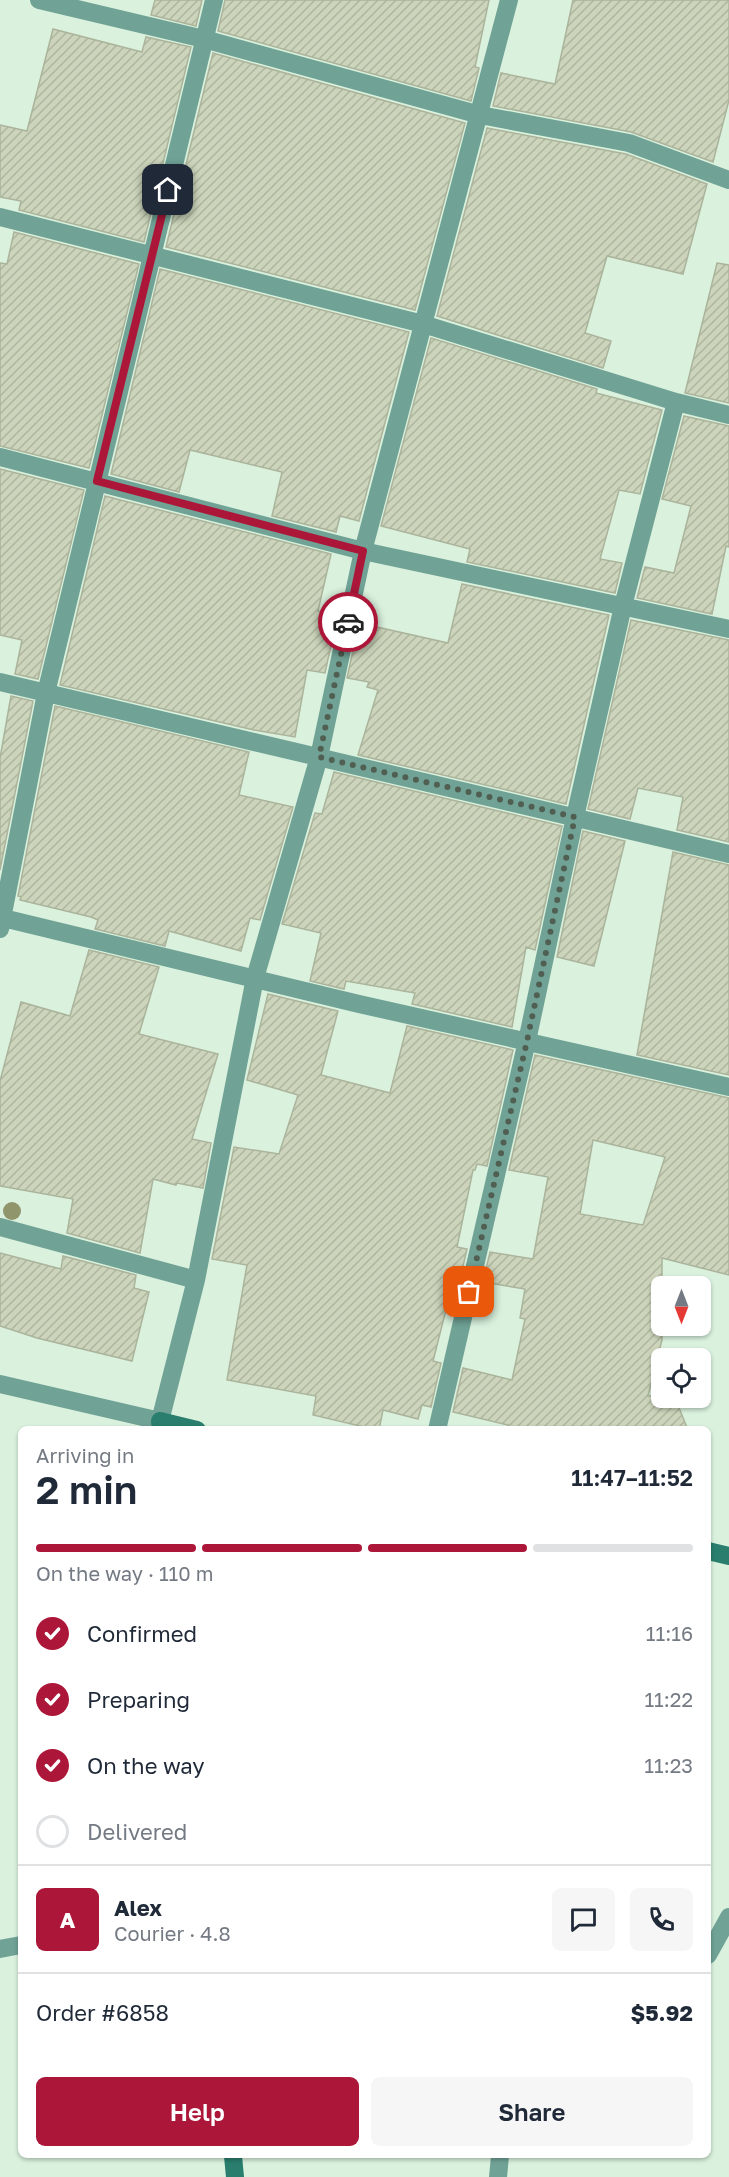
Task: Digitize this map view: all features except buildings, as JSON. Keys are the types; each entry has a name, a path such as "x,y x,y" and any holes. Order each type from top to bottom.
{"street":[{"path":"39,0 204,39 480,115 629,143 728,175"},
{"path":"214,0 46,693 1,924 255,978 359,1004 729,1087"},
{"path":"0,1384 160,1425 196,1280 255,978 319,757 363,551 509,0"},
{"path":"0,217 423,324 676,402 729,415"},
{"path":"438,1426 527,1041 623,606 676,402"},
{"path":"0,457 363,551 729,629"},
{"path":"0,682 729,854"},
{"path":"0,1227 196,1280"},
{"path":"711,1552 729,1556"},
{"path":"711,1950 729,1917"},
{"path":"0,1949 18,1946"},
{"path":"233,2158 235,2177"},
{"path":"498,2177 500,2158"}],"way so far":[{"path":"348,622 319,757 575,817 527,1041 469,1292"}],"route":[{"path":"168,190 97,481 363,551 348,622"}]}
